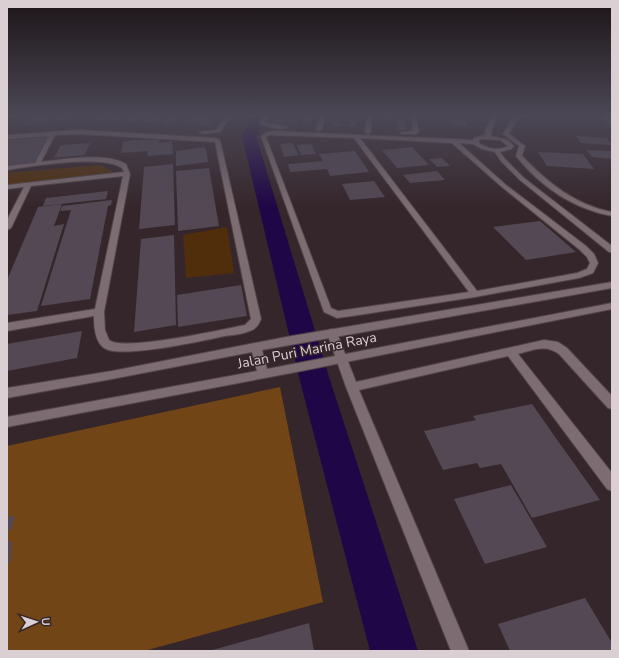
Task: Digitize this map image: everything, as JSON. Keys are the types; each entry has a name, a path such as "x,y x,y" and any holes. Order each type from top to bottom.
{"street":[{"path":"37,164 46,146"},
{"path":"7,168 37,164 106,160 121,163 126,168 127,174 99,312 99,326 103,340 109,346 118,348 140,346 248,328 254,324 256,319 219,146"},
{"path":"266,146 327,310 334,314 341,315 475,294 579,275 590,271 594,263 591,256 583,248 504,186 459,146"},
{"path":"362,146 404,199 475,294"},
{"path":"479,146 482,148 497,151 509,148 511,146"},
{"path":"522,146 519,156 530,169 574,201 587,208 612,214"},
{"path":"497,151 522,179 612,250"},
{"path":"7,187 127,174"},
{"path":"7,228 28,185"},
{"name":"Jalan Puri Marina Raya","path":"7,393 112,375 286,341 612,285"},
{"name":"Jalan Puri Marina Raya","path":"7,422 291,369 320,362 612,306"},
{"path":"7,327 99,312"},
{"path":"332,333 352,387 460,651"},
{"path":"352,387 544,344 554,345 563,351 612,404"},
{"path":"256,347 263,374"},
{"path":"510,351 612,484"}],"shaded area":[{"path":"100,165 112,171 111,176 7,185 7,173"},
{"path":"227,227 234,273 186,278 183,235"},
{"path":"280,387 323,602 144,651 7,651 7,446"}],"building":[{"path":"7,146 44,146 35,163 7,165"},
{"path":"61,146 89,146 85,155 54,158"},
{"path":"122,146 172,146 173,154 147,156 148,151 121,153"},
{"path":"281,146 294,146 299,155 284,157"},
{"path":"297,146 312,146 316,154 301,155"},
{"path":"205,147 208,162 176,166 176,151"},
{"path":"412,147 429,165 397,168 382,150"},
{"path":"586,150 612,151 612,159 592,157"},
{"path":"355,151 369,172 330,176 327,169 290,172 288,164 323,161 319,154"},
{"path":"538,152 583,154 594,169 547,166"},
{"path":"442,158 450,166 437,167 429,159"},
{"path":"173,164 175,225 139,229 144,167"},
{"path":"209,168 219,226 178,231 176,171"},
{"path":"437,171 445,180 410,183 403,175"},
{"path":"374,181 385,197 350,200 342,184"},
{"path":"108,191 106,199 43,206 46,198"},
{"path":"112,200 111,205 108,206 90,299 41,306 71,210 60,211 62,206"},
{"path":"62,204 54,226 64,224 37,311 7,315 7,280 38,207"},
{"path":"540,221 576,252 526,260 493,227"},
{"path":"174,235 176,325 134,332 141,239"},
{"path":"241,285 247,316 178,327 177,295"},
{"path":"82,331 77,358 7,371 7,344"},
{"path":"532,404 600,500 532,518 501,464 480,468 477,463 443,470 424,431 476,420 473,416"},
{"path":"511,485 547,547 485,564 454,499"},
{"path":"15,516 11,530 7,531 7,517"},
{"path":"12,541 10,563 7,563 7,542"},
{"path":"585,598 612,643 612,651 510,651 498,624"},
{"path":"309,623 314,651 209,651"}],"waterway":[{"path":"252,146 314,377 394,651"}]}
